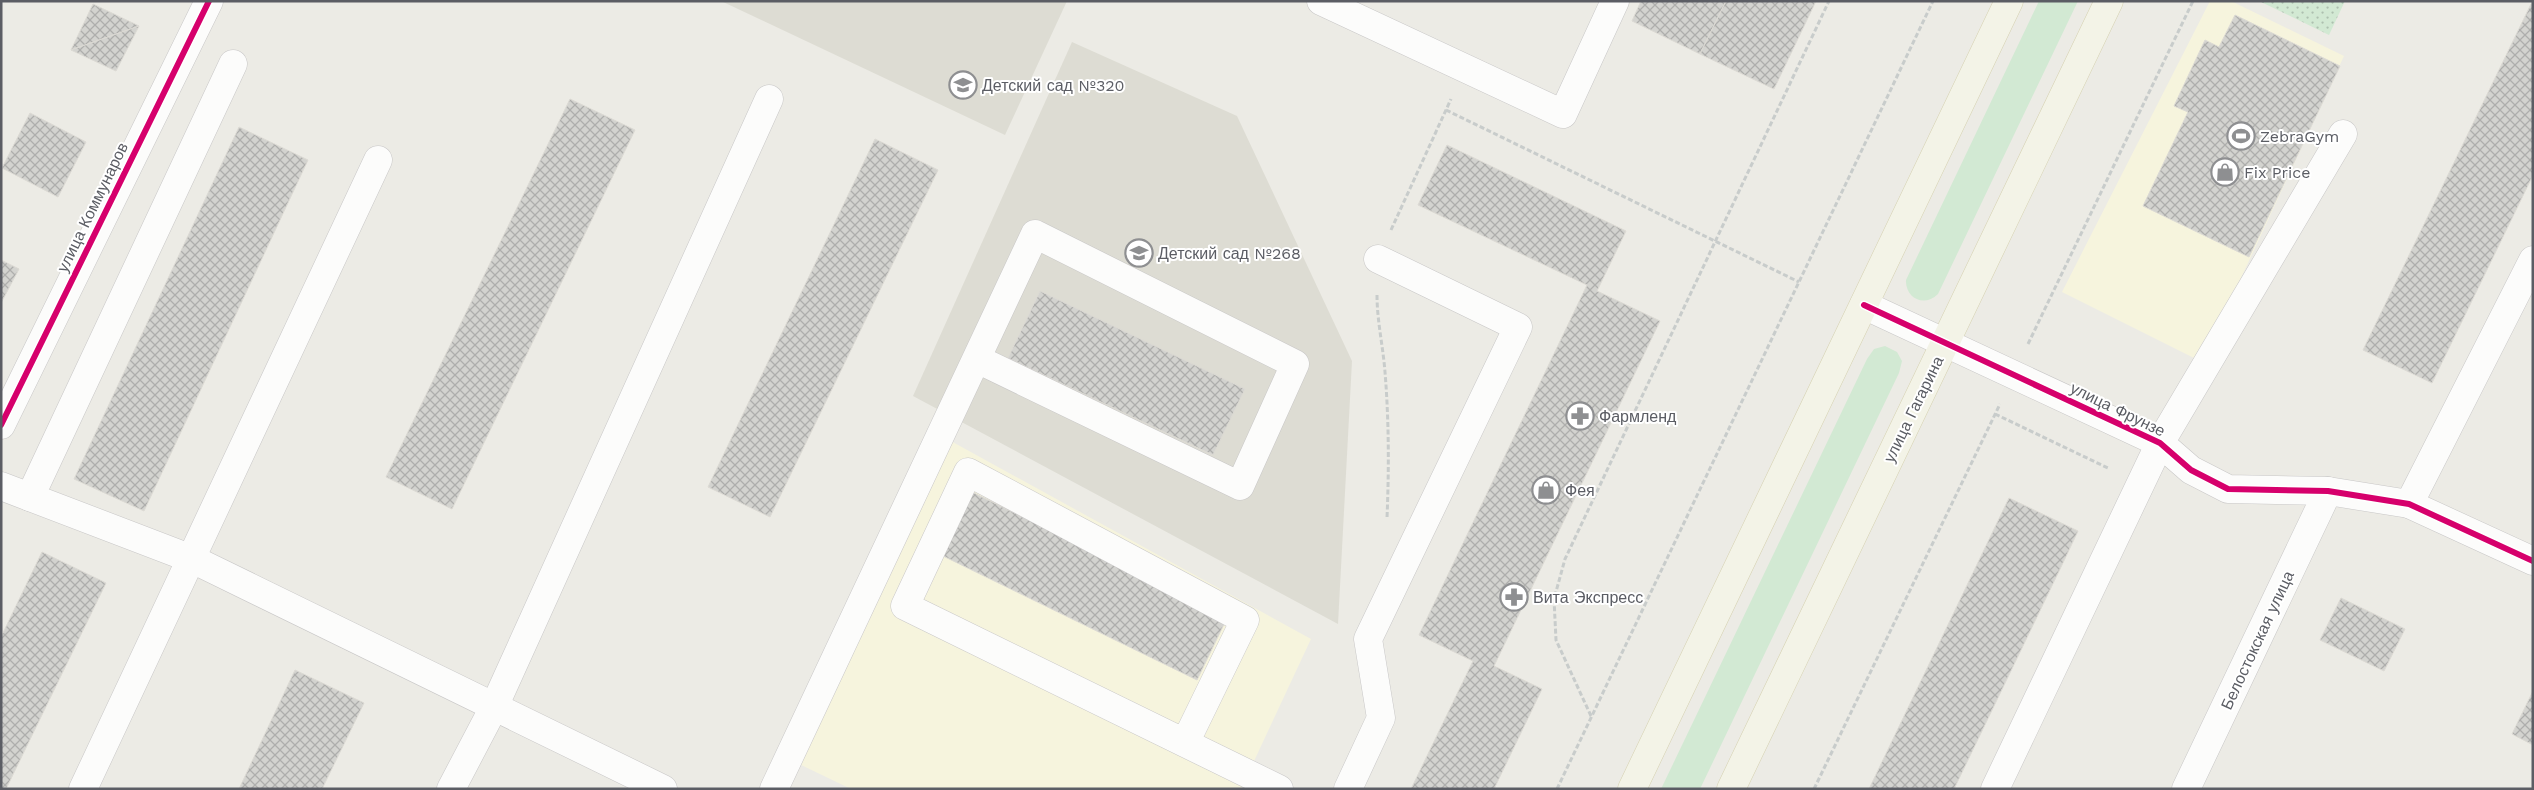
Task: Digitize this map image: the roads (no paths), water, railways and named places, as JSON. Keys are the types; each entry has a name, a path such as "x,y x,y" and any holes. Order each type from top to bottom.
{"main road":[{"path":"1632,789 2009,1"},
{"name":"улица Гагарина","path":"1730,789 2109,1"}],"street":[{"name":"улица Коммунаров","path":"1,425 9,386 209,1"},
{"path":"1321,1 1563,114 1615,1"},
{"path":"30,497 233,64"},
{"path":"451,789 494,707 769,99"},
{"path":"1995,789 2160,443 2343,134"},
{"path":"82,789 192,559 378,160"},
{"path":"774,789 1034,234 1295,364 1240,486 976,359"},
{"path":"1348,789 1381,718 1368,640 1518,327 1378,259"},
{"path":"2410,504 2533,260"},
{"name":"улица Фрунзе","path":"1864,305 2160,443 2191,470 2228,489 2328,491 2410,504 2532,557"},
{"path":"1185,743 1246,620 968,472 905,606 1279,789"},
{"path":"1,486 192,559 663,789"},
{"name":"Белостокская улица","path":"2186,789 2328,491"}],"place":[{"name":"Детский сад №320","path":"963,85"},
{"name":"ZebraGym","path":"2241,136"},
{"name":"Fix Price","path":"2225,172"},
{"name":"Детский сад №268","path":"1139,253"},
{"name":"Фармленд","path":"1580,416"},
{"name":"Фея","path":"1546,490"},
{"name":"Вита Экспресс","path":"1514,597"}]}
